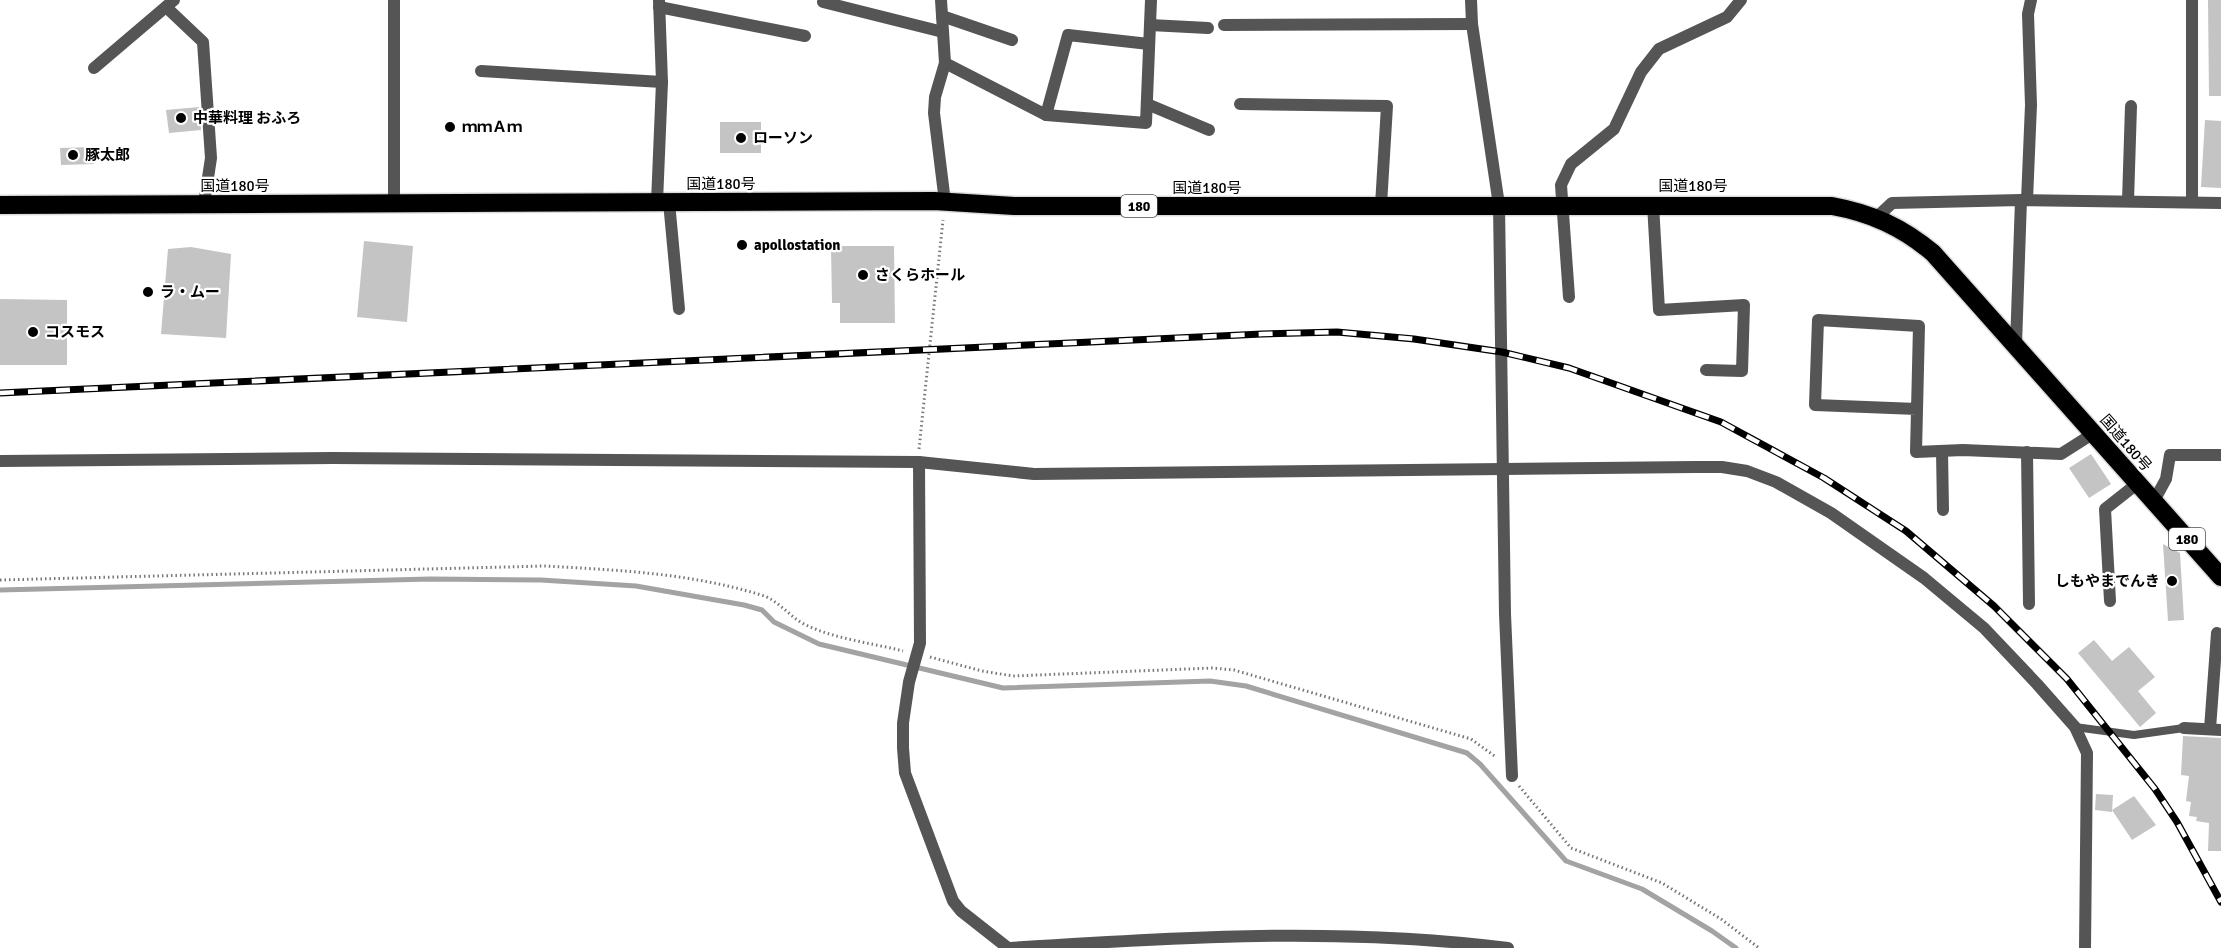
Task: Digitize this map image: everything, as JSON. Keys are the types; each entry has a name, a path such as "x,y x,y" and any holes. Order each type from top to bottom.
{"highway":[{"name":"国道180号","path":"0,205 945,202 1014,206 1653,204 1832,206 1877,217 1917,240 1933,253 2221,577"}],"street":[{"path":"394,0 394,203"},
{"path":"941,0 945,63 935,97 934,113 945,202"},
{"path":"945,63 1047,115 1146,123 1151,0"},
{"path":"1471,0 1472,24 1499,205 1503,469 1512,776"},
{"path":"1569,297 1561,185 1571,164 1614,129 1641,72 1659,50 1727,17 1741,0"},
{"path":"2016,345 2031,105 2028,14 2031,0"},
{"path":"2192,0 2192,201"},
{"path":"823,2 943,32"},
{"path":"94,68 170,3 203,42 211,158 204,204"},
{"path":"679,309 663,202 659,3 805,36"},
{"path":"942,16 1012,40"},
{"path":"1224,25 1472,24"},
{"path":"1150,25 1208,28"},
{"path":"1047,115 1068,35 1149,44"},
{"path":"481,71 662,82"},
{"path":"1147,104 1209,130"},
{"path":"1240,104 1387,106 1381,205"},
{"path":"2128,201 2131,106"},
{"path":"1877,217 1892,203 2024,200 2221,203"},
{"path":"1653,204 1659,310 1744,305 1742,371 1706,370"},
{"path":"1917,408 1815,405 1818,320 1919,326 1916,452 2061,454 2094,434"},
{"path":"1942,451 1943,510"},
{"path":"2027,452 2029,604"},
{"path":"2154,501 2166,479 2170,455 2221,455"},
{"path":"0,461 333,458 919,462 1034,474 1722,467 1776,482 1832,513 1924,578 1984,628 2075,727 2087,753 2085,948"},
{"path":"919,462 921,643 909,682 903,723 905,773 953,901 961,911 1009,948 1167,938 1338,935 1411,938 1508,948"},
{"path":"2110,601 2105,509 2138,483"},
{"path":"2184,728 2215,730 2217,633"}],"lane":[{"path":"2075,727 2134,735 2184,728"}],"path":[{"path":"919,462 921,410 945,202"}],"building":[{"path":"2208,0 2221,0 2221,96 2209,96"},
{"path":"199,107 201,130 169,133 166,110"},
{"path":"2205,120 2221,121 2221,188 2201,187"},
{"name":"ローソン","path":"720,122 761,122 761,153 720,153"},
{"path":"93,147 94,164 61,165 60,148"},
{"path":"364,241 413,246 407,322 357,317"},
{"name":"さくらホール","path":"831,246 894,246 895,323 840,323 840,303 832,303"},
{"path":"191,247 231,254 226,338 161,334 168,249"},
{"name":"コスモス","path":"0,299 67,300 67,365 0,365"},
{"path":"2091,454 2111,484 2089,498 2069,468"},
{"path":"2163,544 2180,553 2184,620 2168,621"},
{"path":"2094,640 2112,661 2129,647 2155,677 2138,691 2156,713 2140,727 2078,653"},
{"path":"2183,736 2221,738 2221,851 2208,851 2209,823 2196,821 2197,817 2189,816 2191,802 2186,801 2189,776 2181,775"},
{"path":"2096,794 2113,795 2112,812 2095,810"},
{"path":"2134,796 2156,825 2132,840 2112,810"}],"waterway":[{"path":"0,590 430,579 541,580 636,586 762,610 774,622 819,644 1003,688 1210,681 1246,686 1467,753 1480,764 1566,861 1642,889 1736,948"}],"railway":[{"path":"0,393 1262,334 1337,332 1414,339 1502,352 1569,368 1721,422 1824,478 1906,531 1994,606 2067,679 2155,789 2177,822 2221,902"}],"place":[{"name":"中華料理 おふろ","path":"181,118"},
{"name":"ｍｍＡｍ","path":"450,127"},
{"name":"ローソン","path":"741,138"},
{"name":"豚太郎","path":"73,155"},
{"name":"apollostation","path":"742,245"},
{"name":"さくらホール","path":"863,275"},
{"name":"ラ・ムー","path":"148,292"},
{"name":"コスモス","path":"33,332"},
{"name":"しもやまでんき","path":"2172,581"}]}
